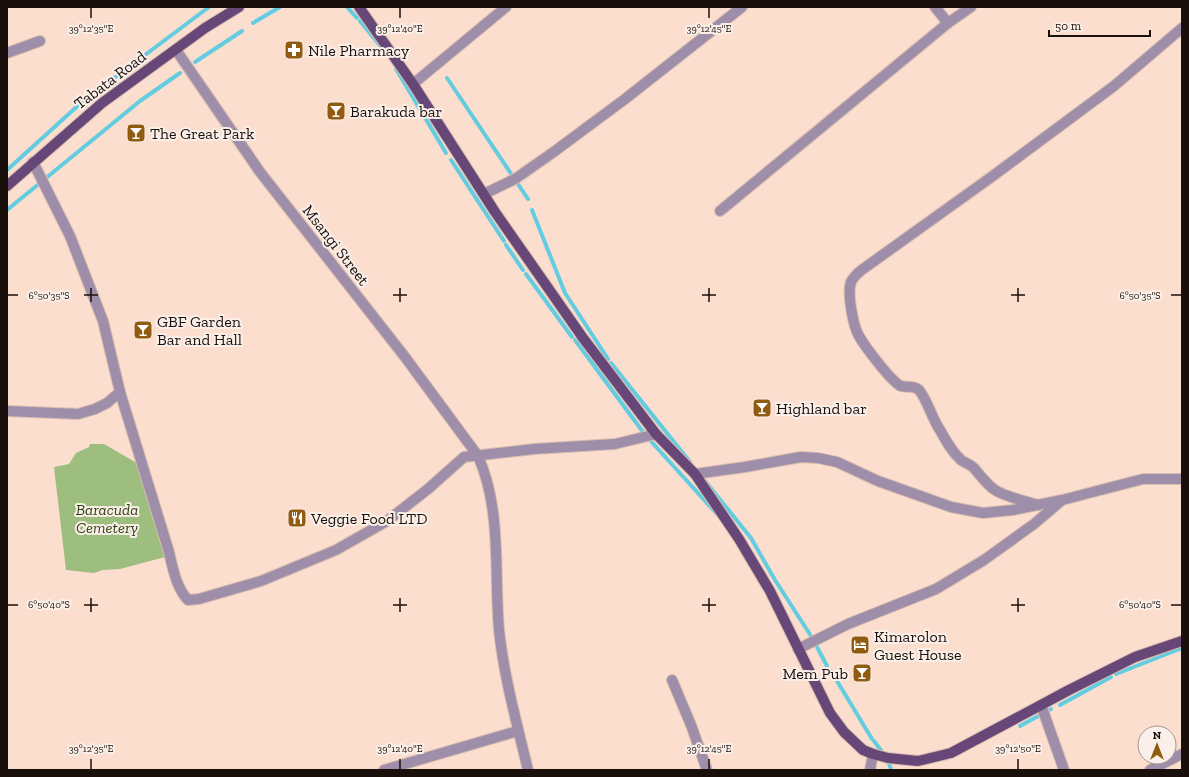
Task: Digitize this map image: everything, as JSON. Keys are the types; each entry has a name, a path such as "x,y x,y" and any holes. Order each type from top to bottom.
{"main road":[{"name":"Tabata Road","path":"7,186 102,103 205,28 239,7"},
{"path":"359,7 413,84 484,194 583,338 656,434 695,474 747,552 770,591 830,713 844,732 863,750 888,758 918,761 951,753 1040,705 1135,658 1182,640"}],"street":[{"path":"413,84 506,7"},
{"path":"484,194 515,179 555,152 742,7"},
{"path":"935,7 948,23"},
{"path":"720,211 948,23 971,7"},
{"path":"1038,505 1000,493 992,488 973,467 955,454 933,419 923,396 918,389 900,386 858,335 850,303 851,282 863,269 990,178 1114,86 1182,28"},
{"path":"7,53 40,41"},
{"name":"Msangi Street","path":"176,50 260,172 405,357 478,456 486,472 494,519 499,630 504,664 528,770"},
{"path":"33,162 70,236 103,322 120,392 169,552 175,577 182,593 188,600 206,597 260,581 298,567 336,550 387,521 428,489 464,457 534,449 615,444 656,434"},
{"path":"7,411 78,414 107,404 120,392"},
{"path":"695,474 801,457 818,458 837,462 878,481 951,507 983,513 1013,510 1062,500 1143,479 1182,479"},
{"path":"798,648 848,624 936,589 984,560 1034,524 1062,500"},
{"path":"672,680 691,725 707,770"},
{"path":"1040,705 1064,770"},
{"path":"384,770 518,731"},
{"path":"870,770 873,754"},
{"path":"1150,770 1182,754"}],"green space":[{"name":"Baracuda Cemetery","path":"90,444 104,444 135,462 140,452 165,557 120,569 103,570 94,573 66,570 54,467 69,464 76,453 89,447"}],"waterway":[{"path":"105,85 209,7"},
{"path":"253,23 280,7"},
{"path":"347,7 357,18"},
{"path":"360,21 382,48"},
{"path":"195,62 242,31"},
{"path":"396,69 446,153"},
{"path":"7,210 140,101 180,73"},
{"path":"447,78 528,199"},
{"path":"7,170 82,102"},
{"path":"451,160 504,241"},
{"path":"532,210 565,293 608,359"},
{"path":"506,245 523,270"},
{"path":"526,274 572,337"},
{"path":"575,340 643,432"},
{"path":"611,363 690,462"},
{"path":"648,438 717,514"},
{"path":"705,481 751,538 775,580 811,636"},
{"path":"817,647 827,666"},
{"path":"1116,674 1182,648"},
{"path":"831,671 872,739"},
{"path":"1060,705 1111,677"},
{"path":"1020,726 1051,709"},
{"path":"874,741 888,760 891,770"}],"place":[{"name":"Nile Pharmacy","path":"294,50"},
{"name":"Barakuda bar","path":"336,111"},
{"name":"The Great Park","path":"136,133"},
{"name":"GBF Garden Bar and Hall","path":"143,330"},
{"name":"Highland bar","path":"762,408"},
{"name":"Veggie Food LTD","path":"297,518"},
{"name":"Kimarolon Guest House","path":"860,645"},
{"name":"Mem Pub","path":"862,673"}]}
